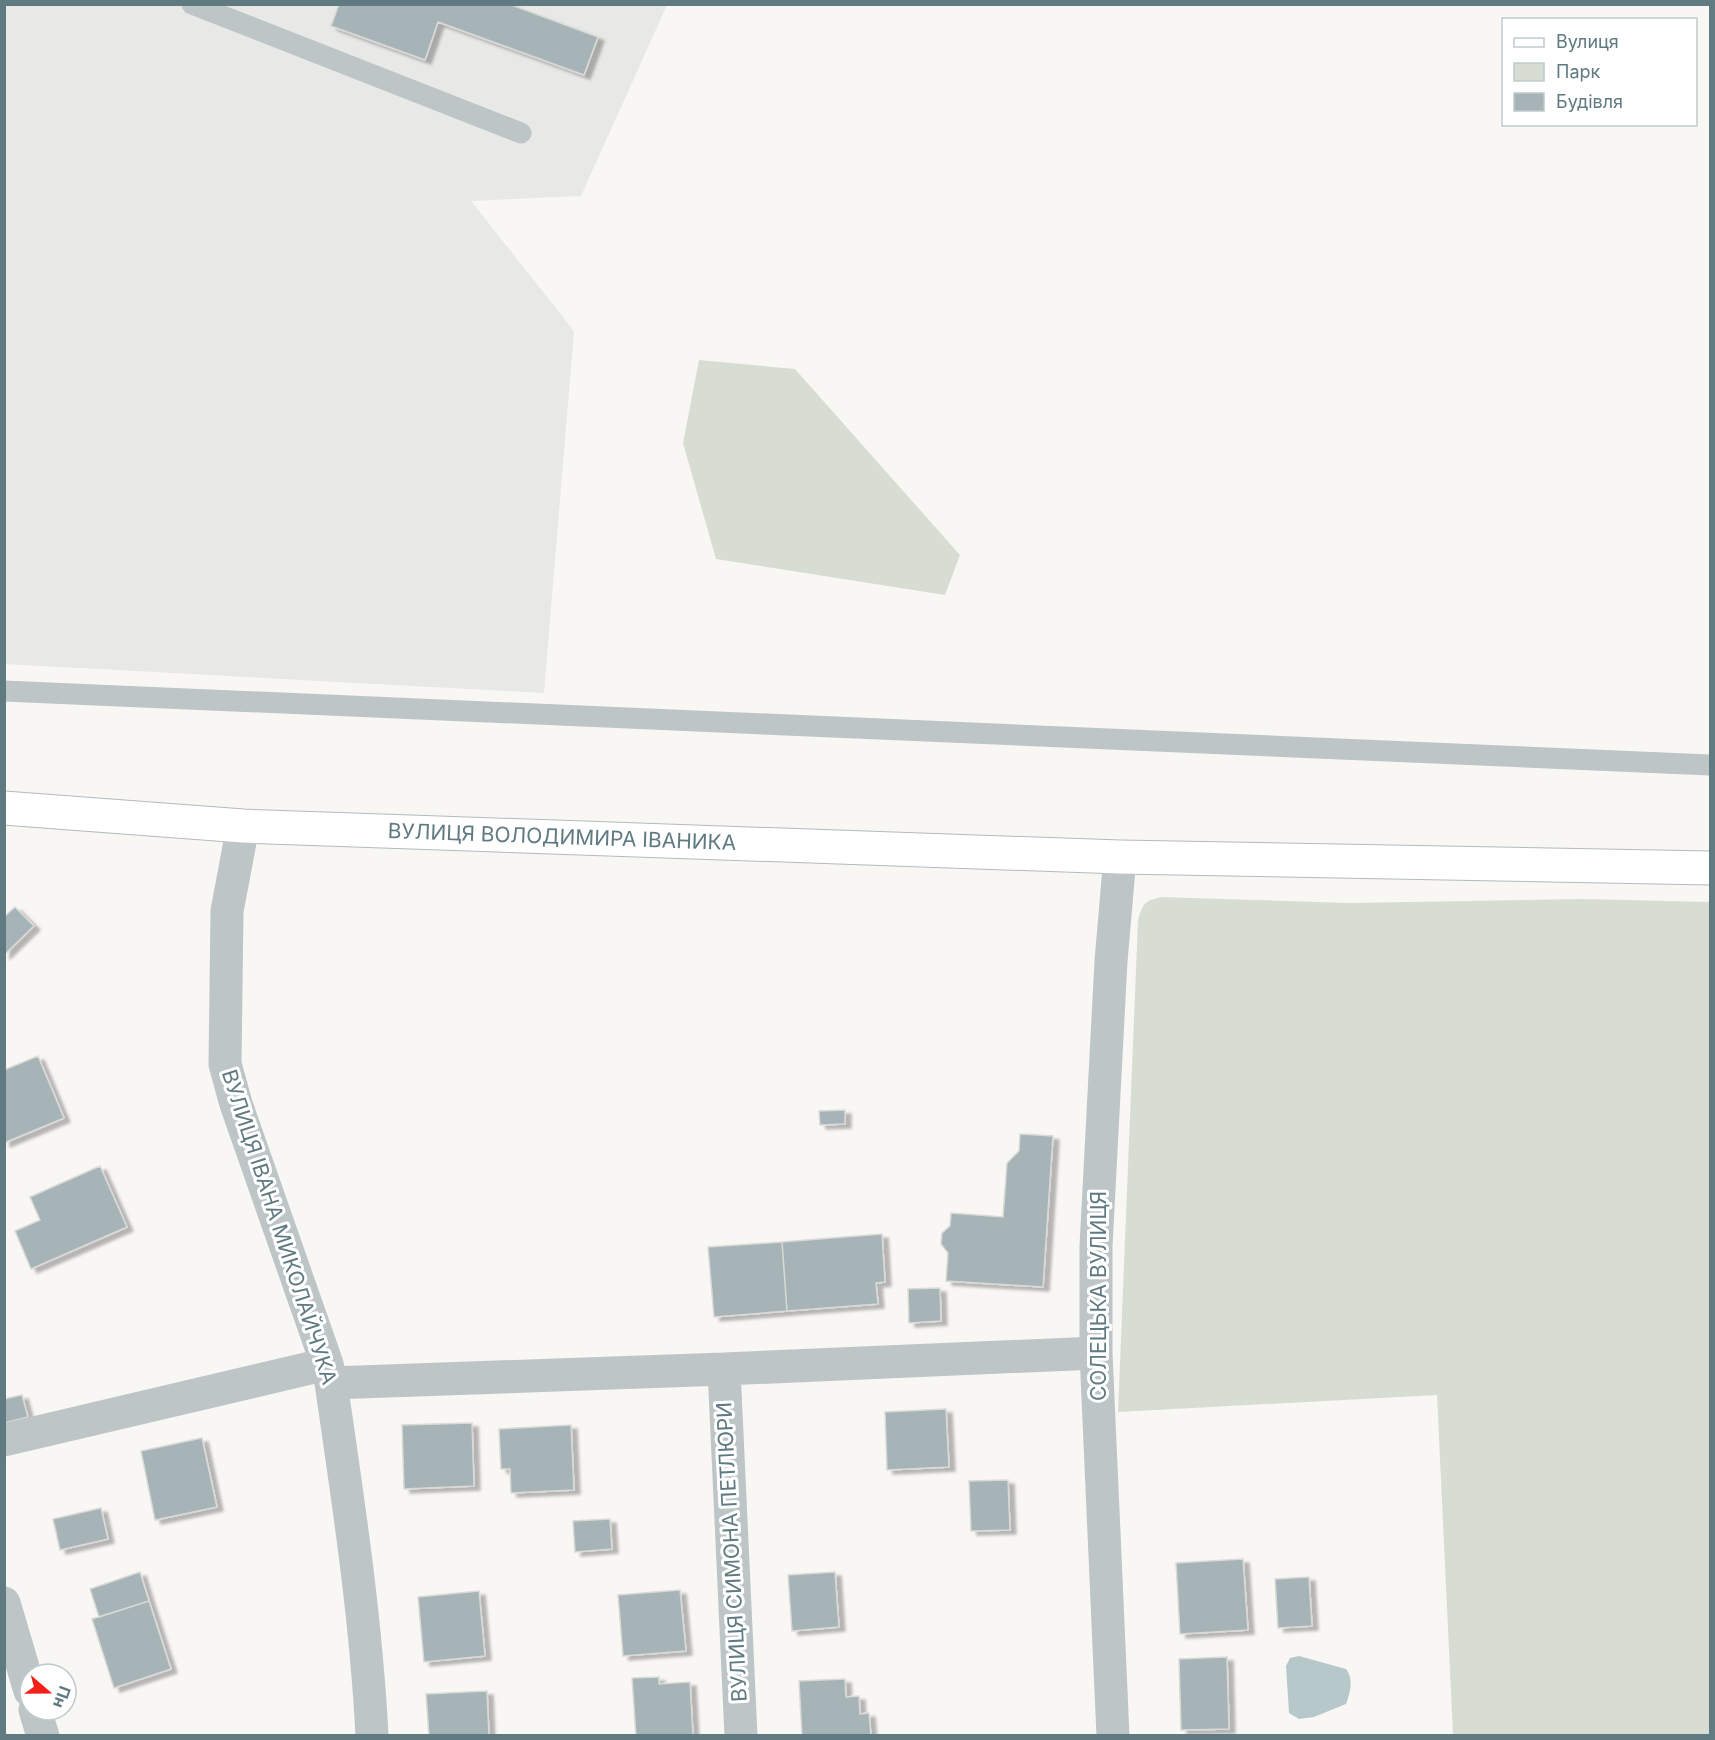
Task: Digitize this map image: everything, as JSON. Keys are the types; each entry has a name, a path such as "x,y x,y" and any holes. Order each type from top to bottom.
{"main road":[{"name":"ВУЛИЦЯ ВОЛОДИМИРА ІВАНИКА","path":"4,808 243,826 1120,857 1710,868"}],"street":[{"name":"ВУЛИЦЯ ІВАНА МИКОЛАЙЧУКА","path":"243,826 227,911 225,1064 236,1104 329,1374 350,1509 370,1696 372,1736"},
{"name":"СОЛЕЦЬКА ВУЛИЦЯ","path":"1113,1736 1096,1353 1096,1246 1110,961 1120,857"},
{"path":"4,1440 329,1374 724,1369 1096,1353"},
{"name":"ВУЛИЦЯ СИМОНА ПЕТЛЮРИ","path":"724,1369 741,1736"},
{"path":"4,1603 21,1662"}],"lane":[{"path":"192,4 520,134"},
{"path":"4,691 1710,765"}],"shaded area":[{"path":"4,5 667,5 581,196 471,201 574,331 544,693 5,664"},
{"path":"1299,1656 1346,1669 1351,1682 1346,1704 1314,1717 1299,1719 1289,1713 1286,1666 1290,1658"}],"green space":[{"path":"699,360 795,369 960,555 945,595 716,559 683,443"},
{"path":"1161,897 1350,903 1584,899 1710,902 1710,1735 1453,1735 1437,1395 1118,1412 1138,920 1145,904"}],"building":[{"path":"339,4 509,4 598,37 584,75 438,22 425,60 331,26"},
{"path":"15,907 34,926 4,955 4,917"},
{"path":"38,1056 64,1118 4,1143 4,1070"},
{"path":"845,1110 845,1124 820,1125 819,1111"},
{"path":"1020,1134 1053,1136 1043,1287 946,1281 948,1253 941,1244 942,1233 950,1226 951,1213 1003,1217 1007,1163 1019,1151"},
{"path":"100,1166 127,1227 31,1269 15,1231 40,1220 30,1197"},
{"path":"882,1234 885,1282 876,1283 878,1304 787,1311 782,1242"},
{"path":"782,1242 787,1311 714,1317 708,1247"},
{"path":"940,1288 941,1321 909,1323 908,1289"},
{"path":"22,1395 28,1417 4,1423 4,1399"},
{"path":"946,1409 949,1467 887,1470 885,1412"},
{"path":"472,1423 474,1486 404,1489 402,1425"},
{"path":"571,1425 574,1490 511,1493 510,1469 501,1469 499,1429"},
{"path":"202,1438 217,1507 155,1520 141,1451"},
{"path":"1008,1480 1010,1530 971,1531 969,1481"},
{"path":"101,1508 108,1539 60,1550 53,1519"},
{"path":"610,1519 612,1549 575,1552 573,1521"},
{"path":"1243,1559 1248,1630 1180,1634 1176,1563"},
{"path":"140,1572 149,1601 99,1617 90,1589"},
{"path":"835,1572 839,1627 792,1631 788,1575"},
{"path":"1309,1577 1312,1626 1278,1628 1275,1579"},
{"path":"680,1590 686,1651 623,1656 618,1595"},
{"path":"479,1591 485,1656 424,1662 418,1597"},
{"path":"149,1601 171,1669 114,1688 92,1619"},
{"path":"1227,1657 1229,1729 1181,1730 1179,1659"},
{"path":"659,1677 659,1684 690,1682 693,1736 636,1736 632,1678"},
{"path":"845,1679 846,1697 859,1696 860,1714 869,1713 871,1736 802,1736 799,1681"},
{"path":"487,1691 489,1736 429,1736 426,1694"}]}
